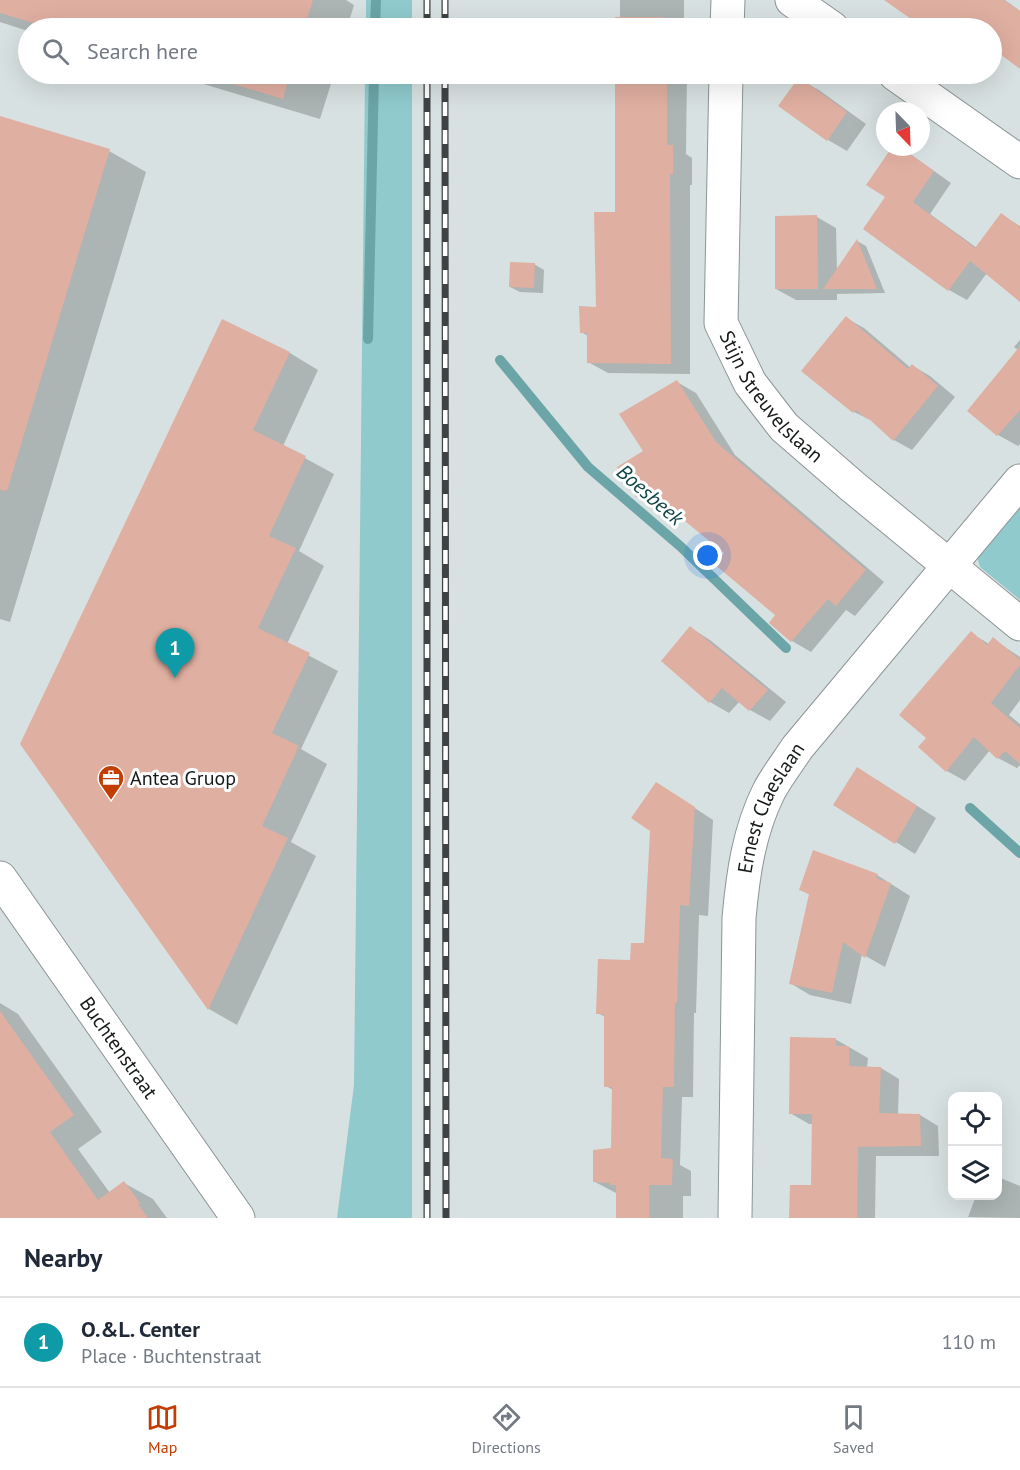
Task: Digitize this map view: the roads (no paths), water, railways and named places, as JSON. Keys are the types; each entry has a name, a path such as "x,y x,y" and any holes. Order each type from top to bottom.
{"street":[{"path":"727,18 728,0"},
{"path":"792,0 818,18"},
{"name":"Stijn Streuvelslaan","path":"726,84 721,323 750,383 784,427 1020,624"},
{"path":"909,84 1020,162"},
{"name":"Ernest Claeslaan","path":"735,1218 739,918 743,873 754,828 770,791 796,748 1020,481"},
{"name":"Buchtenstraat","path":"0,878 238,1218"}],"waterway":[{"name":"Boesbeek","path":"375,18 376,0"},
{"name":"Boesbeek","path":"368,339 374,84"},
{"name":"Boesbeek","path":"500,360 588,467 680,546 786,648"},
{"name":"Boesbeek","path":"970,808 1020,853"}],"railway":[{"path":"427,0 427,18"},
{"path":"445,0 445,18"},
{"path":"427,84 427,1218"},
{"path":"445,84 446,1218"}],"place":[{"name":"O.&L. Center","path":"175,678"},
{"name":"Antea Gruop","path":"111,801"}]}
